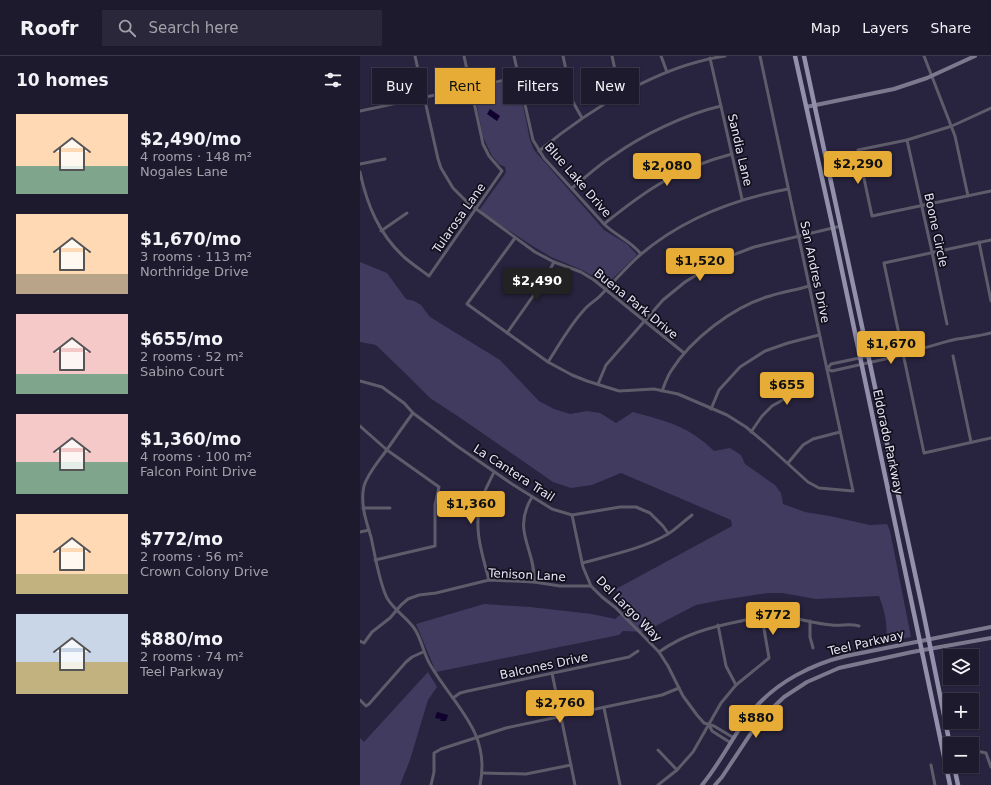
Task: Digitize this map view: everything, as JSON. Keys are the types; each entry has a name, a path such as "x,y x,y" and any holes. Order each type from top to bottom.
{"main road":[{"name":"Eldorado Parkway","path":"795,56 833,228 943,750"},
{"name":"Eldorado Parkway","path":"804,56 948,737"},
{"path":"806,107 894,89 932,76 975,56"},
{"path":"900,552 909,550"},
{"name":"Teel Parkway","path":"702,785 719,764 734,738 754,709 773,691 801,673 824,662 846,656 991,627"},
{"name":"Teel Parkway","path":"715,785 722,777 756,725 768,711 795,689 807,682 847,666 991,638"},
{"path":"846,656 847,666"},
{"path":"789,680 795,689"},
{"path":"734,738 744,743"},
{"path":"731,743 740,748"},
{"name":"Eldorado Parkway","path":"948,773 950,785"},
{"path":"955,773 958,785"}],"street":[{"name":"Buena Park Drive","path":"415,56 418,68"},
{"path":"464,56 466,68"},
{"name":"Blue Lake Drive","path":"514,56 517,68"},
{"path":"563,56 573,102 582,118"},
{"path":"612,56 615,68"},
{"path":"661,56 667,72"},
{"path":"639,85 667,72 698,61 725,56"},
{"name":"San Andres Drive","path":"760,56 853,491 819,488 808,482 788,463"},
{"path":"924,56 952,126 968,196"},
{"name":"Sandia Lane","path":"710,58 742,199"},
{"path":"360,111 392,104"},
{"name":"Buena Park Drive","path":"426,104 441,168 460,197 535,252 554,262 581,272 594,280 684,353"},
{"name":"Tularosa Lane","path":"381,231 404,257 429,276 502,171 489,156 483,144 474,104"},
{"name":"Blue Lake Drive","path":"525,104 532,140 539,151 604,224 631,243 641,254"},
{"path":"539,151 582,118 605,104"},
{"path":"572,188 613,156 648,135 703,110 721,106"},
{"path":"991,114 990,109 952,126 907,140 858,150 872,216 991,191"},
{"name":"Boone Circle","path":"907,140 947,324"},
{"path":"604,224 634,200 662,181 688,168 732,154"},
{"path":"360,164 385,159"},
{"path":"360,172 370,208 381,231 407,213"},
{"path":"548,362 584,310 641,254 684,225 711,211 742,199 788,189"},
{"path":"598,384 606,365 663,300 685,282 720,260 754,247 841,226"},
{"path":"515,238 467,304 548,362 572,375 619,391 654,389 678,394 727,415 751,432 788,463 803,445 813,439 840,432"},
{"path":"991,240 884,263 924,452 991,438"},
{"path":"979,242 991,301"},
{"path":"506,332 544,279 554,262"},
{"path":"662,391 670,372 684,353 710,328 738,310 768,296 809,286"},
{"path":"903,351 898,356 832,371 827,369 831,364 991,333"},
{"path":"711,408 719,390 740,367 765,351 819,335"},
{"path":"953,356 971,442"},
{"path":"751,432 762,416 772,406 800,390 812,375"},
{"name":"La Cantera Trail","path":"360,381 382,387 404,403 413,413 494,472 552,509 572,515 620,507 636,507 650,513 668,533"},
{"path":"413,413 370,474 364,487 362,498 363,508 375,560 387,599 414,629 420,640 423,652 437,678 470,722 477,737 482,755 482,774 480,785"},
{"path":"360,426 387,450 439,487 435,506 435,546 375,560"},
{"path":"490,580 481,550 478,527 481,502 494,472"},
{"path":"532,497 524,514 523,526 534,574 534,582"},
{"path":"363,508 390,508"},
{"name":"Del Largo Way","path":"572,515 582,562 591,586 602,598 616,608 659,652 688,705 696,715 708,725 712,731 731,743"},
{"path":"582,562 630,550 668,533 692,515"},
{"path":"360,532 368,530"},
{"name":"Tenison Lane","path":"360,641 364,643 372,632 390,618 401,605 419,595 436,593 490,580 534,582 560,586 591,586"},
{"path":"659,652 692,634 718,625 762,617 776,616 832,625 851,624 859,626"},
{"path":"658,785 677,770 693,752 722,703 736,685 769,658 762,617"},
{"path":"810,621 810,637 813,648"},
{"path":"718,625 726,666 736,685"},
{"name":"Balcones Drive","path":"453,698 460,693 468,691 629,657 638,651"},
{"path":"360,700 366,706 369,704 406,662 412,657 423,652"},
{"path":"552,673 575,785"},
{"path":"431,785 434,772 434,753 437,751 506,728 662,695 679,688"},
{"path":"604,708 620,785"},
{"name":"Del Largo Way","path":"708,725 714,726 734,738"},
{"path":"658,750 677,770"},
{"path":"979,752 986,753 991,767"},
{"path":"482,774 526,774 571,765"},
{"path":"931,765 935,785"}],"shaded area":[{"path":"503,82 503,104 523,104 530,140 534,150 604,230 627,244 637,255 607,284 582,270 551,257 481,212 480,209 506,171 505,167 499,164 492,156 483,137 477,104 495,104 495,84"},
{"path":"490,109 500,116 497,121 487,114"},
{"path":"360,262 387,273 406,299 421,305 430,317 500,360 539,401 554,409 570,414 587,411 600,413 616,423 633,412 667,422 686,430 714,451 730,448 741,455 745,464 775,485 781,493 783,504 805,512 870,525 887,524 890,531 911,637 886,642 886,619 879,596 816,599 782,593 768,593 696,605 644,632 623,631 619,635 436,672 416,624 484,604 530,607 592,614 615,619 626,610 616,589 732,526 731,520 621,473 592,485 571,488 553,482 430,398 376,345 360,342"},
{"path":"428,672 437,687 428,700 410,760 400,785 360,785 360,738 364,742"},
{"path":"437,712 448,715 446,721 440,721 441,719 435,718"}]}
